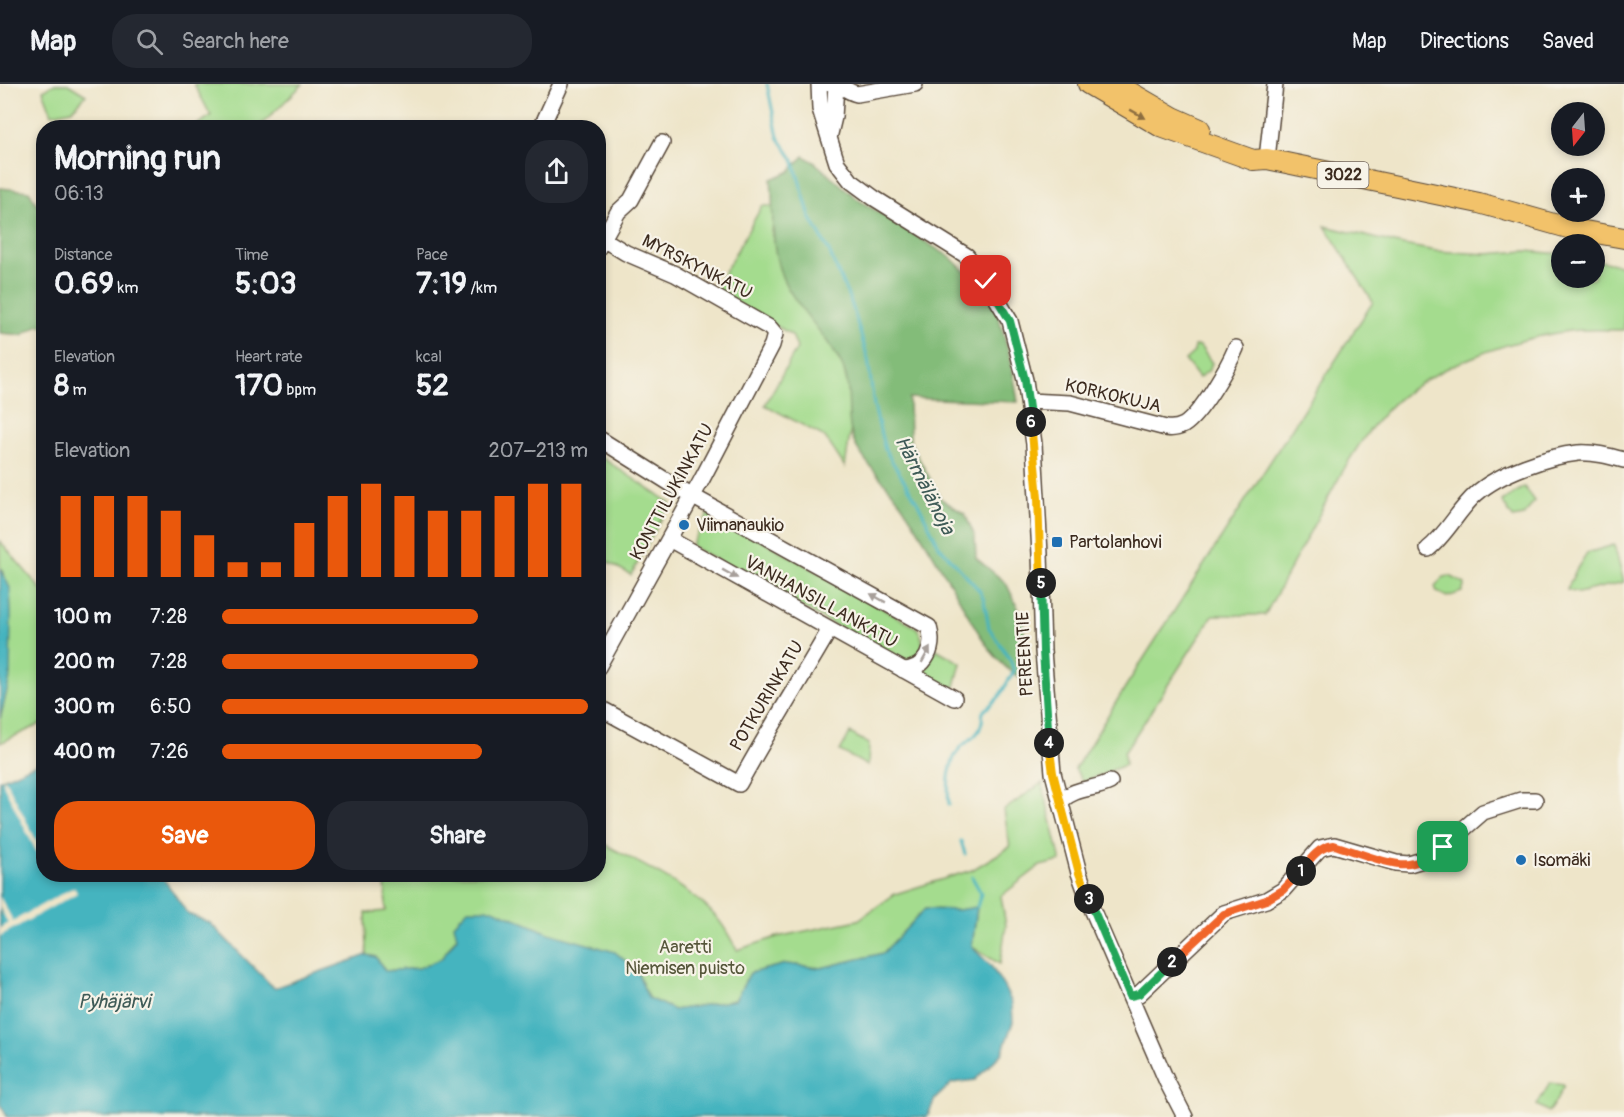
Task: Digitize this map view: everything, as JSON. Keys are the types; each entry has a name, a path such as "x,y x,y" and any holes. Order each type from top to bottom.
{"main road":[{"name":"3022","path":"1088,84 1161,127 1253,160 1267,159 1483,204 1502,204 1624,226"},
{"name":"3022","path":"1116,84 1173,117 1254,150 1267,159"},
{"path":"1483,204 1509,213 1578,230 1624,238"}],"street":[{"path":"545,120 561,84"},
{"name":"PEREENTIE","path":"819,84 820,109 829,141 837,163 851,181 967,256 986,281 1010,321 1028,401 1038,498 1043,651 1051,761 1079,873 1167,1082 1185,1117"},
{"path":"829,141 837,84"},
{"path":"837,84 848,92 857,94 915,84"},
{"path":"1267,159 1275,84"},
{"path":"606,231 618,212 630,200 662,143"},
{"name":"MYRSKYNKATU","path":"606,244 675,274 770,328 775,334"},
{"name":"KONTTILUKINKATU","path":"606,653 692,496 772,345 775,334"},
{"name":"KORKOKUJA","path":"1028,401 1070,403 1171,429 1181,427 1225,372 1236,348"},
{"path":"606,443 692,496 929,627 932,644 924,662 912,670 903,670"},
{"path":"1428,549 1477,493 1510,473 1580,453 1624,460"},
{"name":"VANHANSILLANKATU","path":"669,539 954,698"},
{"name":"POTKURINKATU","path":"606,711 739,784 774,720 802,679 830,629"},
{"path":"1061,801 1070,792 1102,786 1110,782"},
{"path":"1130,996 1139,994 1224,914 1266,900 1283,890 1320,848 1334,845 1396,863 1409,864 1426,859 1483,812 1503,804 1535,800"}],"green space":[{"path":"55,84 68,84 86,95 72,110 52,114 43,90"},
{"path":"194,84 303,84 266,120 205,120 211,116"},
{"path":"804,156 860,201 950,257 977,283 997,311 1011,361 1018,402 909,398 910,442 941,499 965,514 975,537 976,558 1006,583 1023,618 1028,678 1026,680 1013,673 991,651 905,509 856,446 850,426 846,375 842,365 836,353 793,297 781,274 775,251 771,179 789,172"},
{"path":"0,188 29,191 36,202 36,326 22,335 0,333"},
{"path":"762,206 774,206 772,234 791,291 843,367 848,387 851,428 845,467 825,437 765,405 797,348 792,335 714,291"},
{"path":"1325,226 1436,251 1487,254 1526,251 1551,253 1551,288 1605,288 1605,262 1624,266 1624,330 1569,331 1496,349 1446,369 1423,382 1402,396 1385,412 1366,436 1333,488 1265,615 1213,615 1124,753 1125,765 1083,782 1075,769 1373,302"},
{"path":"1194,346 1200,346 1212,363 1209,370 1199,378 1185,360 1194,352"},
{"path":"606,460 670,503 631,575 606,561"},
{"path":"1524,487 1534,501 1524,516 1513,518 1502,501"},
{"path":"710,511 917,628 922,641 920,652 912,658 898,660 691,546"},
{"path":"0,541 36,584 36,726 0,743 0,719 10,678 3,572 0,568"},
{"path":"1614,545 1624,582 1578,593 1567,590 1587,553"},
{"path":"1450,576 1465,584 1462,592 1447,597 1437,592 1435,586 1444,577"},
{"path":"936,649 961,663 955,686 951,690 922,675"},
{"path":"850,733 869,744 868,766 840,751"},
{"name":"Aaretti Niemisen puisto","path":"1042,783 1061,861 1040,866 1001,896 1006,926 1000,964 972,947 977,908 925,909 883,953 821,968 786,964 750,973 735,1000 674,1010 648,998 637,971 493,909 457,936 441,959 419,968 385,971 376,957 367,955 366,913 386,911 385,882 606,882 606,845 662,875 692,895 720,922 737,950 777,937 858,920 895,894 972,870 1010,847 1004,810"},
{"path":"1550,1083 1564,1085 1548,1112 1537,1105"}],"water":[{"path":"0,568 10,588 11,612 10,678 0,719"},
{"name":"Pyhäjärvi","path":"36,764 36,882 166,882 188,914 210,923 274,988 367,955 376,957 385,971 419,968 441,959 457,937 454,924 468,909 493,909 549,933 615,952 637,971 648,998 674,1010 735,1000 750,973 786,964 821,968 883,953 925,909 958,910 977,907 972,947 991,966 1004,987 1012,1003 1013,1022 1002,1053 975,1080 952,1083 935,1099 927,1117 7,1117 0,1103 0,780"}],"pier":[{"path":"5,779 36,840 36,851 4,786 3,780"},
{"path":"74,887 77,893 0,936 0,928 8,923 0,908 0,897 13,921"}],"waterway":[{"name":"Härmälänoja","path":"767,84 778,137 793,159 810,217 828,249 852,305 868,359 874,406 885,450 918,503 939,546 979,590 984,600 989,628 1010,659 1014,671 999,697 983,712 978,732 962,746 954,758 948,790 949,804"},
{"name":"Härmälänoja","path":"961,841 965,854"},
{"name":"Härmälänoja","path":"972,877 981,893 977,907"}],"place":[{"name":"Viimanaukio","path":"684,525"},
{"name":"Partolanhovi","path":"1057,542"},
{"name":"Isomäki","path":"1521,860"}],"route":[{"path":"986,281 1010,321 1018,347 1034,444 1043,651 1053,773 1079,873 1130,996 1139,994 1224,914 1266,900 1283,890 1296,878 1320,848 1334,845 1396,863 1409,864 1426,859 1443,847"}]}
